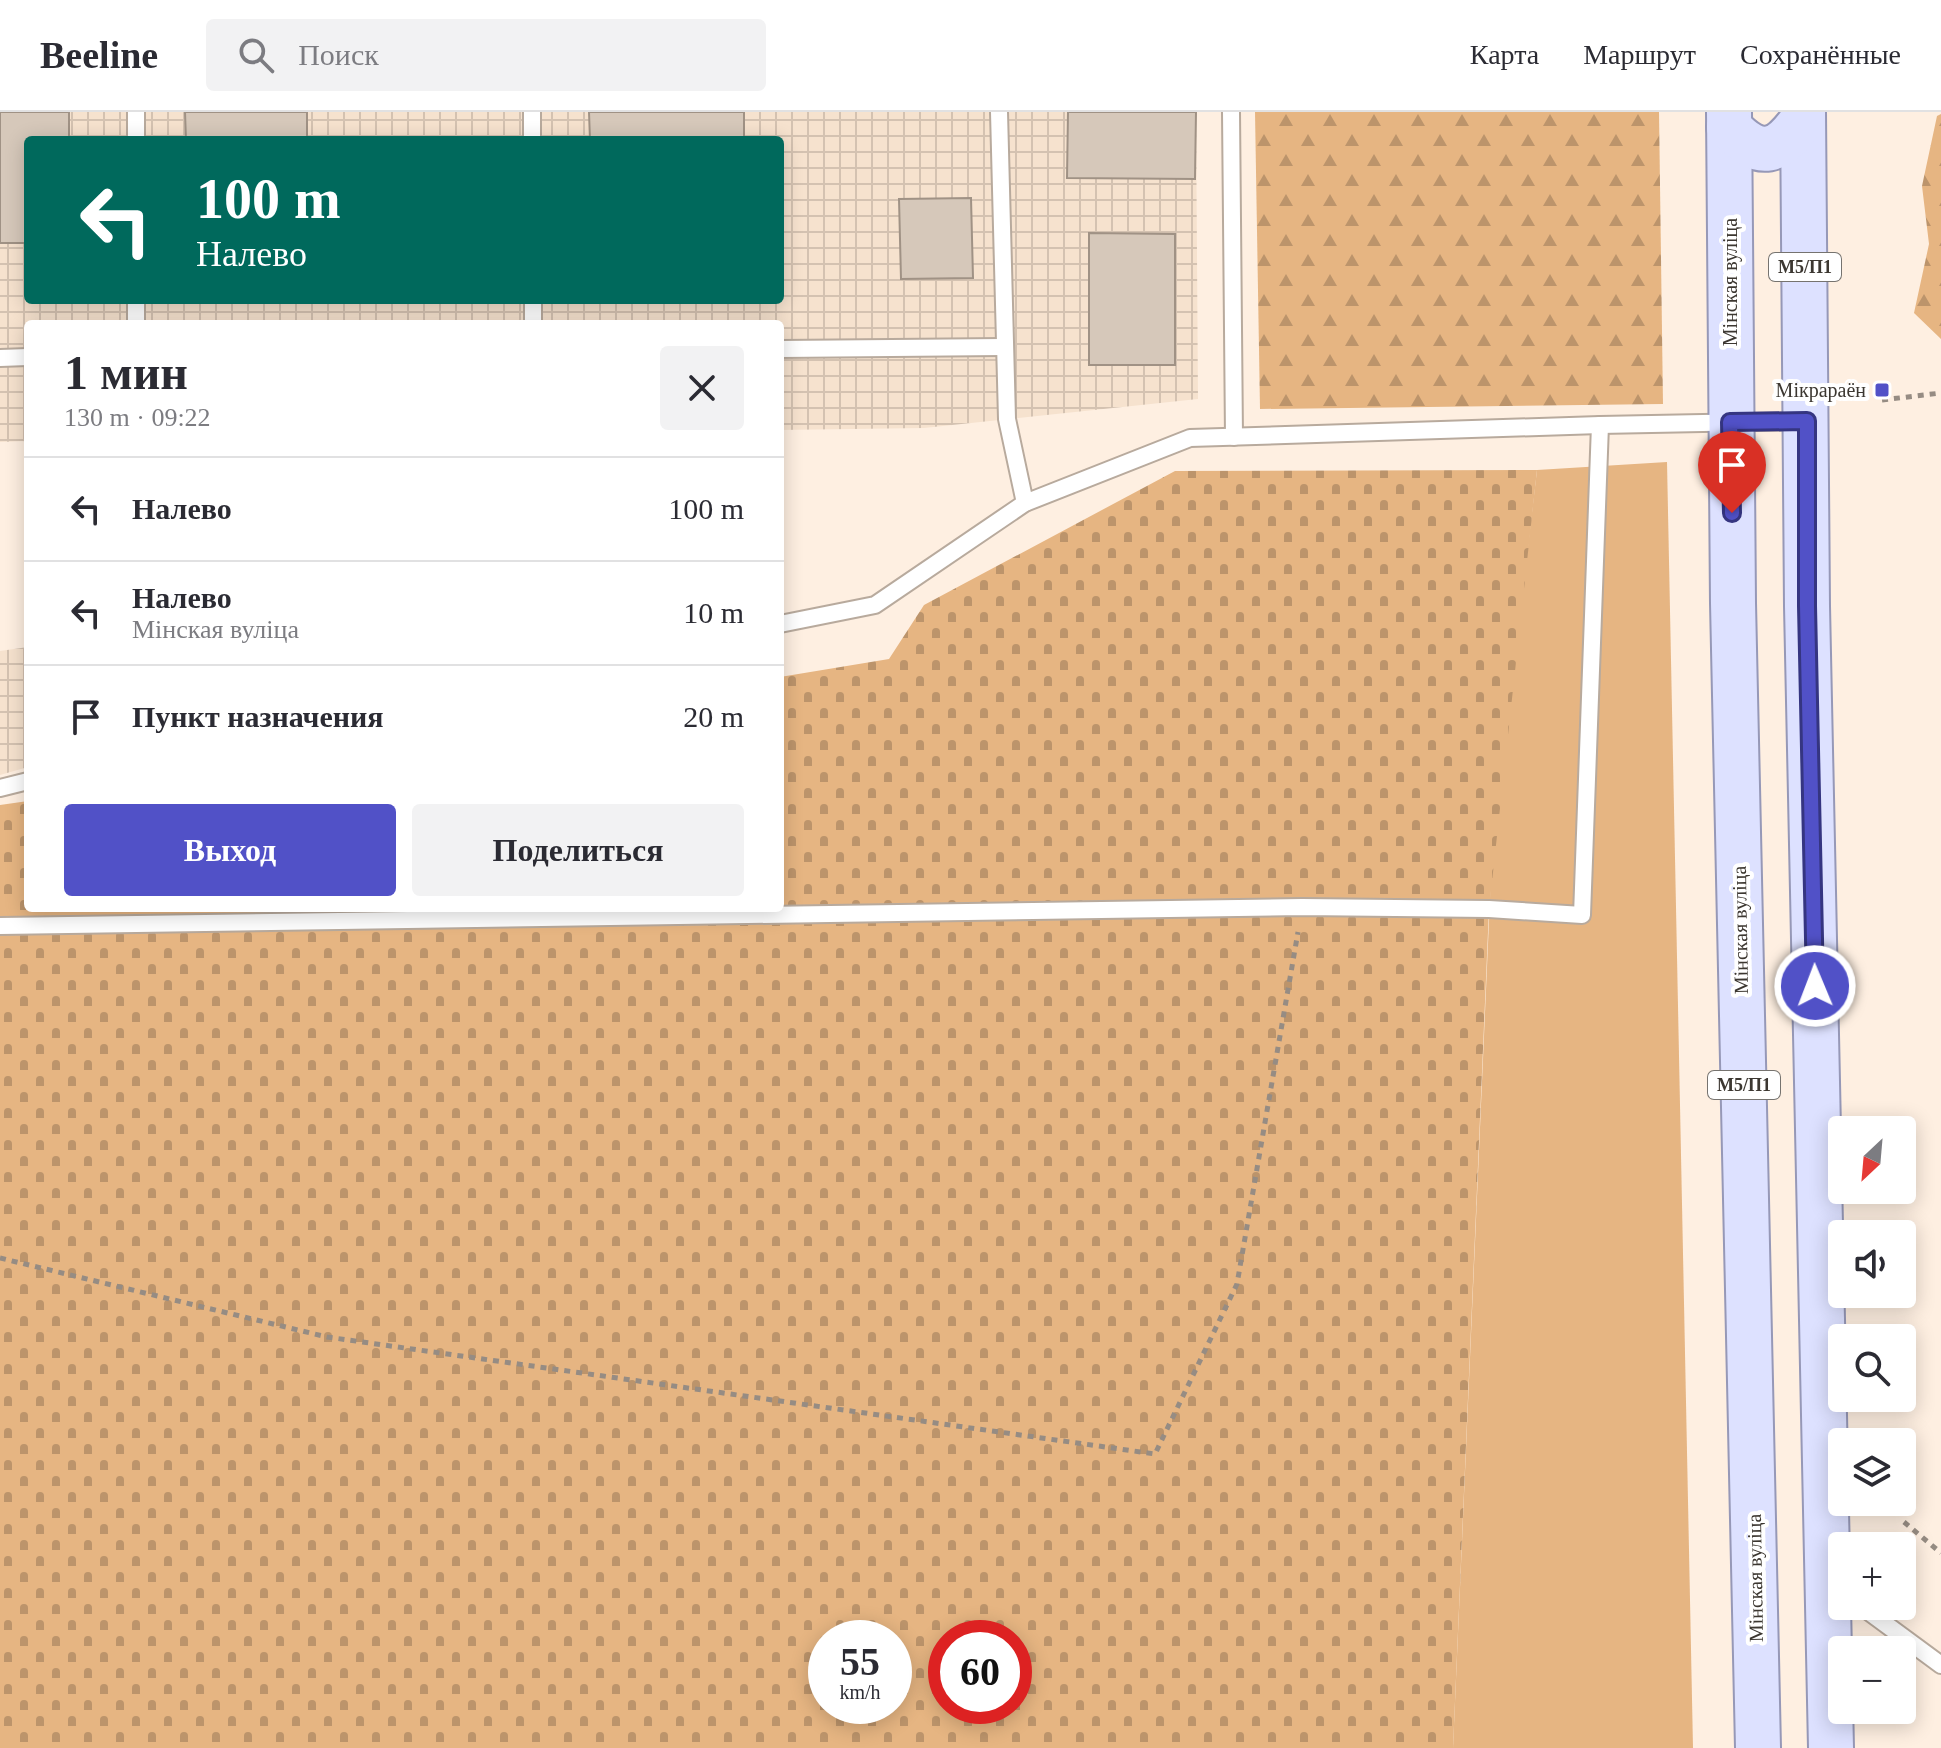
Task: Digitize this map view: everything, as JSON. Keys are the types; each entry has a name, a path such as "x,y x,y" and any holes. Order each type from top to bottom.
{"main road":[{"path":"1729,120 1741,140 1758,149 1778,148 1789,139 1803,116"},
{"name":"М5/П1","path":"1803,116 1807,606 1834,1532"},
{"name":"Мінская вуліца","path":"1729,120 1730,422 1758,1748"},
{"name":"М5/П1","path":"1831,1748 1834,1620"}],"lane":[{"path":"136,112 136,136"},
{"path":"532,112 532,136"},
{"path":"999,112 1007,419 1025,503"},
{"path":"1231,112 1234,437"},
{"path":"784,349 1003,347"},
{"path":"0,358 24,357"},
{"path":"784,623 875,605 1025,503 1190,438 1807,421"},
{"path":"0,926 1302,907 1489,909 1582,915 1600,425"},
{"path":"0,788 24,782"},
{"path":"1880,1620 1941,1665"}],"path":[{"path":"1882,400 1941,393"},
{"path":"0,1258 327,1337 1155,1454 1237,1284 1302,907"},
{"path":"1904,1522 1941,1553"}],"shaded area":[{"path":"0,112 1196,112 1198,399 924,428 784,430 784,320 24,320 24,441 0,442"},
{"path":"24,648 24,768 0,775 0,651"}],"green space":[{"path":"1255,112 1659,112 1663,404 1260,409"},
{"path":"1941,114 1941,339 1914,313 1929,244 1922,186 1937,116"},
{"path":"1667,462 1693,1748 1453,1748 1492,852 1537,470"},
{"path":"1537,470 1489,909 1453,1748 0,1748 0,805 24,802 24,912 784,912 784,676 889,659 924,605 1175,471"}],"building":[{"path":"0,112 69,112 69,136 24,136 24,243 0,243"},
{"path":"185,112 307,112 307,136 186,136"},
{"path":"589,112 744,112 744,136 590,136"},
{"path":"1068,112 1196,112 1195,179 1067,178"},
{"path":"971,198 973,278 901,279 899,199"},
{"path":"1089,233 1175,234 1175,365 1089,365"}],"place":[{"name":"Мікрараён","path":"1882,390"}],"route":[{"path":"1732,513 1730,422 1807,421 1807,606 1815,986"}]}
